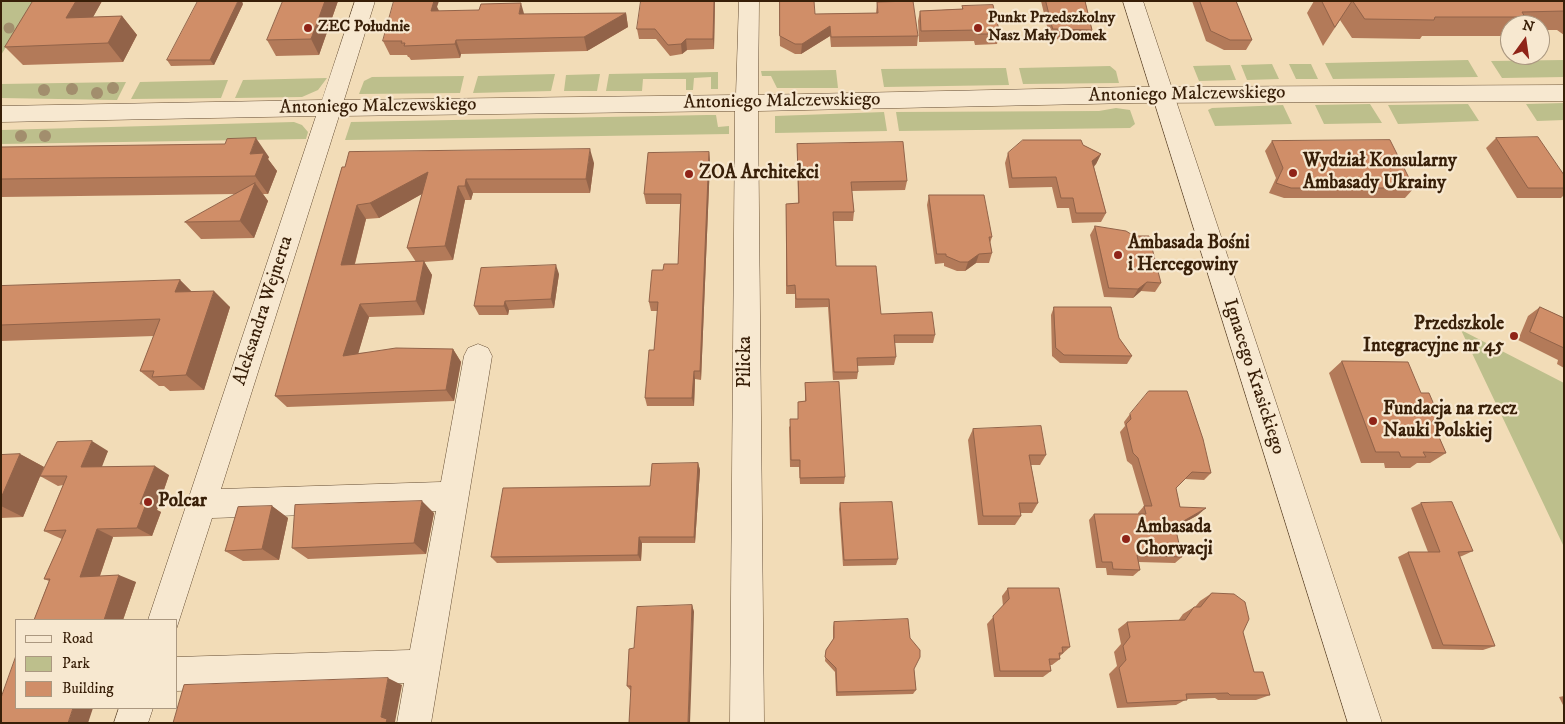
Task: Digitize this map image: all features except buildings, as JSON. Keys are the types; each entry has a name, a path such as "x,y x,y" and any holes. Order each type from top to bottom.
{"street":[{"name":"Aleksandra Wejnerta","path":"164,619 365,1"},
{"name":"Pilicka","path":"747,723 746,136 749,1"},
{"name":"Ignacego Krasickiego","path":"1133,1 1364,723"},
{"name":"Antoniego Malczewskiego","path":"1,114 901,99 1564,93"},
{"path":"414,723 452,496 478,356"},
{"path":"201,504 452,496"},
{"path":"178,674 424,666"},
{"path":"131,723 136,709"}],"green space":[{"path":"1,1 35,1 1,55"},
{"path":"1468,60 1478,77 1333,79 1325,63"},
{"path":"1550,60 1564,60 1564,77 1502,78 1491,61 1500,61 1500,65 1550,65"},
{"path":"1272,64 1279,79 1247,80 1241,65"},
{"path":"1289,64 1311,64 1318,79 1296,79"},
{"path":"1230,65 1236,80 1199,81 1193,66"},
{"path":"1110,66 1116,71 1119,83 1023,84 1019,68"},
{"path":"1006,68 1009,85 884,87 881,69"},
{"path":"836,70 838,88 777,88 771,76 762,76 761,71"},
{"path":"718,72 718,89 711,89 711,77 694,78 693,90 686,90 686,79 643,79 642,91 606,91 609,74"},
{"path":"555,74 551,91 473,93 478,76"},
{"path":"600,74 597,91 564,91 566,75"},
{"path":"464,76 460,93 359,94 364,81 372,77"},
{"path":"327,78 318,90 302,97 235,98 243,80"},
{"path":"228,80 221,98 131,99 140,82"},
{"path":"126,82 117,100 1,98 1,84"},
{"path":"1564,103 1564,120 1537,121 1526,104"},
{"path":"1370,104 1382,123 1324,124 1315,105"},
{"path":"1468,104 1479,121 1398,124 1388,105"},
{"path":"1283,105 1292,124 1215,126 1208,110 1212,108"},
{"path":"1116,108 1130,110 1135,124 1130,128 899,131 896,112 1099,111"},
{"path":"884,112 887,131 775,133 775,116"},
{"path":"716,115 718,127 729,126 729,134 345,140 351,122"},
{"path":"294,122 302,125 308,132 306,139 1,144 1,130"},
{"path":"1461,330 1564,383 1564,547"}],"place":[{"name":"ZEC Południe","path":"308,28"},
{"name":"Punkt Przedszkolny Nasz Mały Domek","path":"978,28"},
{"name":"Wydział Konsularny Ambasady Ukrainy","path":"1293,173"},
{"name":"ZOA Architekci","path":"689,174"},
{"name":"Ambasada Bośni i Hercegowiny","path":"1118,255"},
{"name":"Przedszkole Integracyjne nr 45","path":"1514,336"},
{"name":"Fundacja na rzecz Nauki Polskiej","path":"1373,421"},
{"name":"Polcar","path":"148,502"},
{"name":"Ambasada Chorwacji","path":"1126,539"}]}
